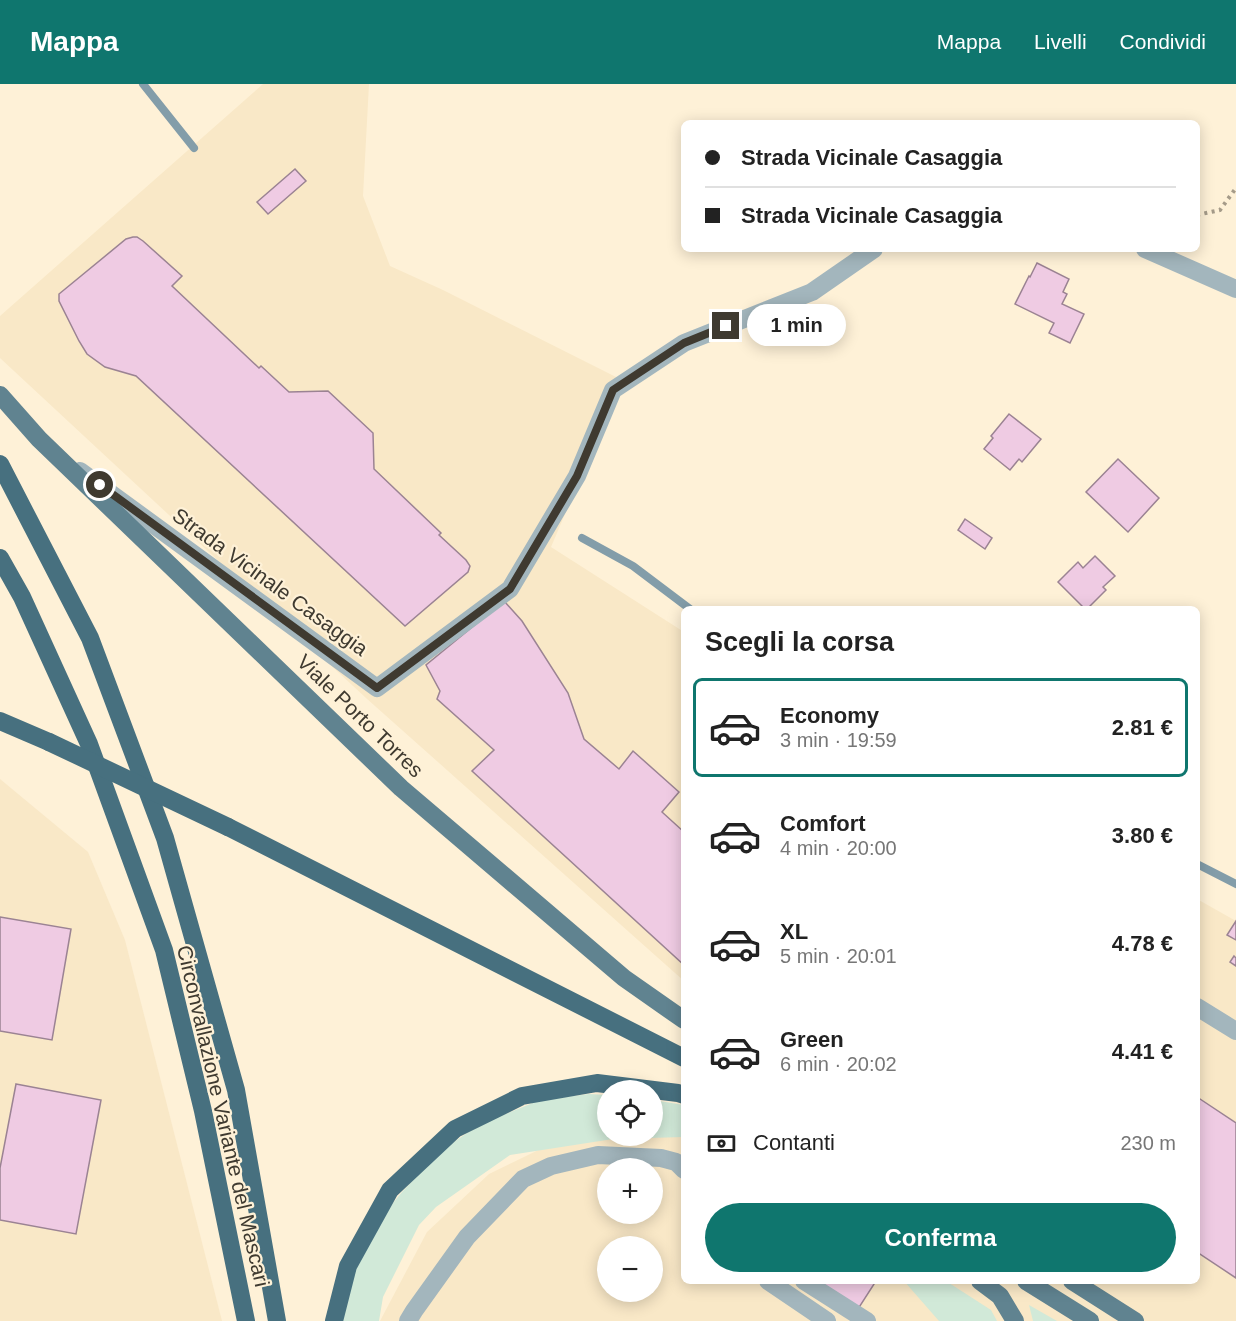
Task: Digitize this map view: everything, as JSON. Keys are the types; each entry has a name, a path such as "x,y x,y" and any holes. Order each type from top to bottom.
{"highway":[{"name":"Circonvallazione Variante del Mascari","path":"0,464 90,638 165,838 236,1090 278,1321"},
{"name":"Circonvallazione Variante del Mascari","path":"0,558 22,597 89,744 164,950 203,1111 246,1321"},
{"path":"0,721 228,827 681,1056"},
{"path":"334,1321 348,1266 390,1190 455,1129 522,1096 597,1083 681,1094"}],"main road":[{"name":"Viale Porto Torres","path":"0,395 45,445 401,788 624,978 681,1018"},
{"path":"984,1284 1000,1296 1015,1321"},
{"path":"1031,1284 1090,1321"},
{"path":"1077,1284 1135,1321"}],"street":[{"name":"Strada Vicinale Casaggia","path":"45,445 377,688 510,589 577,476 613,390 684,343 812,292 870,252"},
{"path":"1151,252 1236,289"},
{"path":"1200,1009 1236,1031"},
{"path":"412,1318 467,1237 523,1179 551,1166 598,1155 661,1158 681,1164"},
{"path":"772,1284 827,1321"},
{"path":"809,1284 867,1321"}],"path":[{"path":"1200,214 1220,210 1236,188"}],"shaded area":[{"path":"263,84 369,84 363,196 390,266 443,290 622,380 551,547 681,630 681,978 366,698 0,358 0,316"},
{"path":"0,779 88,852 125,940 222,1321 0,1321"},
{"path":"1200,901 1236,921 1236,1321 380,1321 427,1232 489,1174 559,1140 597,1138 597,1146 663,1146 663,1134 681,1130 681,1284 1200,1284"}],"green space":[{"path":"597,1094 597,1141 510,1155 436,1207 419,1225 383,1297 379,1321 340,1321 351,1278 388,1209 441,1151 493,1119 540,1100"},
{"path":"663,1102 681,1105 681,1137 663,1138"},
{"path":"907,1284 951,1284 991,1310 997,1321 939,1321"},
{"path":"1029,1305 1057,1321 1033,1321"}],"building":[{"path":"295,169 306,181 268,214 257,202"},
{"path":"133,237 143,241 182,276 172,286 259,368 261,366 289,392 328,391 373,433 374,469 466,560 470,566 468,572 405,626 136,376 105,367 87,354 59,301 59,294 126,239"},
{"path":"1037,263 1069,279 1063,292 1067,294 1062,304 1084,314 1070,343 1049,333 1054,323 1015,304"},
{"path":"1009,414 1041,439 1022,462 1019,459 1010,470 984,449 993,438 991,436"},
{"path":"1118,459 1159,498 1128,532 1086,492"},
{"path":"965,519 992,538 985,549 958,530"},
{"path":"1095,556 1115,576 1103,587 1106,590 1090,606 1082,606 1058,582 1078,562 1083,568"},
{"path":"504,601 522,621 568,693 584,739 619,769 633,751 679,792 662,812 681,829 681,962 472,771 494,750 437,699 440,691 426,665"},
{"path":"0,917 71,929 52,1040 0,1031"},
{"path":"1236,921 1236,940 1227,935"},
{"path":"1234,956 1236,958 1236,966 1230,962"},
{"path":"16,1084 101,1100 76,1234 0,1220 0,1168"},
{"path":"1200,1099 1236,1123 1236,1278 1200,1254"},
{"path":"819,1284 874,1284 858,1309"}],"waterway":[{"path":"143,84 194,148"},
{"path":"582,538 633,566 686,606"},
{"path":"1200,866 1236,884"}],"route":[{"path":"100,485 377,688 510,589 577,476 613,390 684,343 726,326"}]}
